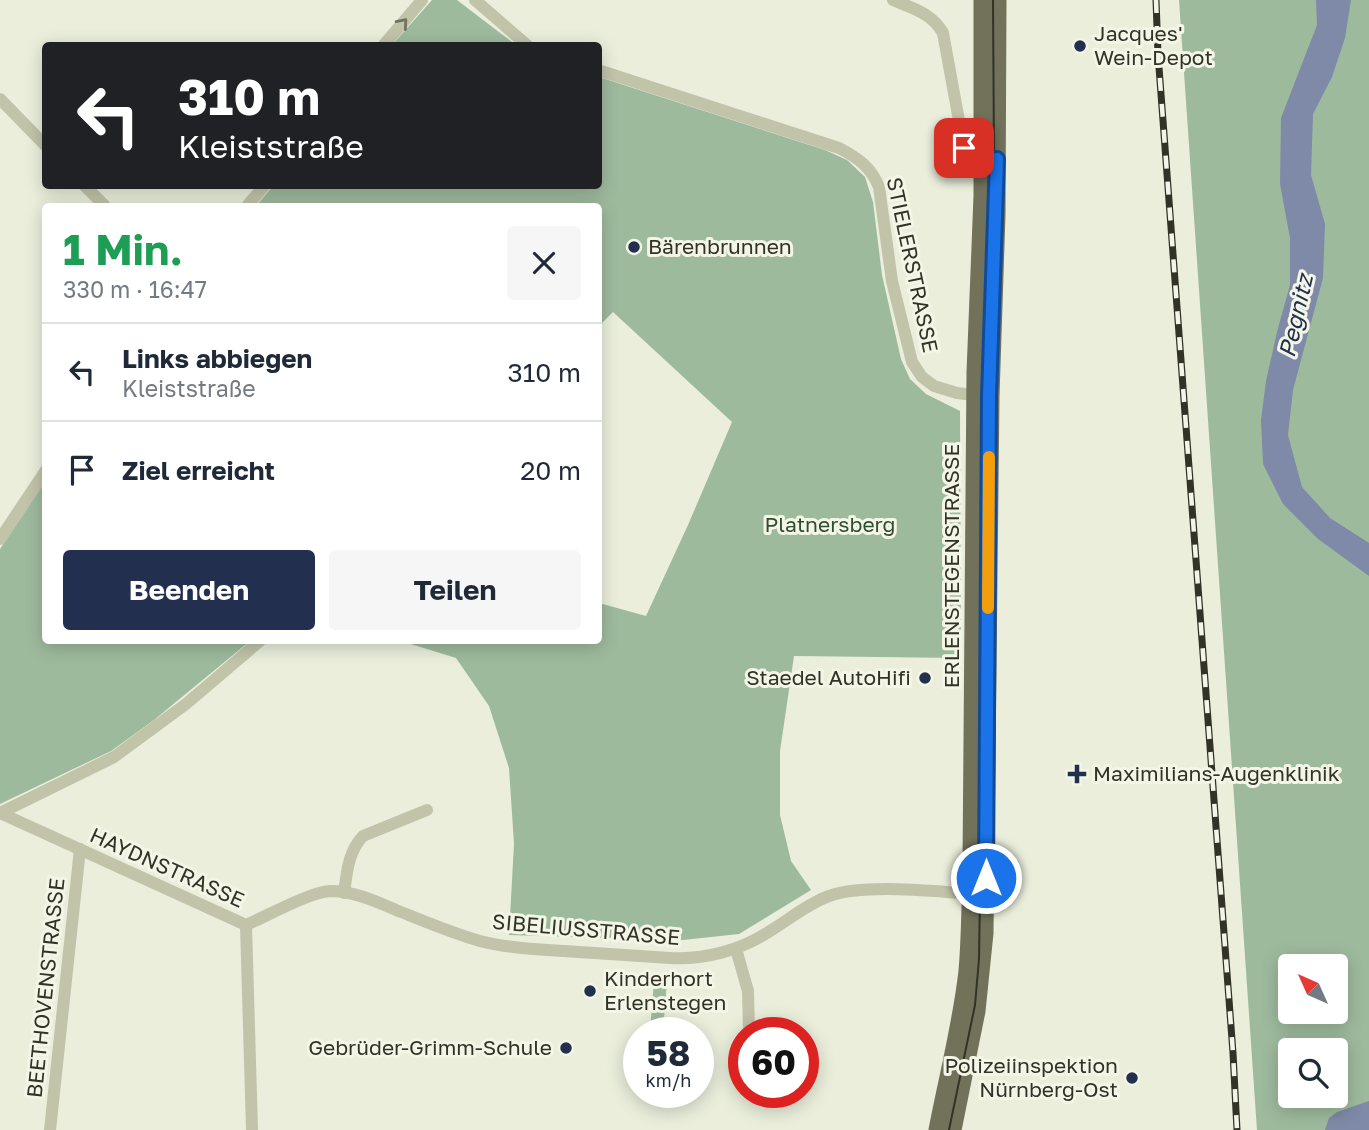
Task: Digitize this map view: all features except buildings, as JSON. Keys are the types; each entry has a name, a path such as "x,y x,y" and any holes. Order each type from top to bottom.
{"main road":[{"name":"ERLENSTEGENSTRASSE","path":"983,0 990,159"},
{"name":"ERLENSTEGENSTRASSE","path":"952,1130 979,991 984,944 978,894 982,396 997,0"},
{"name":"ERLENSTEGENSTRASSE","path":"938,1130 966,982 978,894"}],"street":[{"path":"386,42 422,0"},
{"path":"475,0 523,42"},
{"path":"893,0 924,13 939,26 943,33 962,143 970,155 990,159"},
{"name":"STIELERSTRASSE","path":"602,71 839,148 854,155 867,166 879,187 892,281 912,362 922,377 934,386 957,393 982,396"},
{"path":"0,99 42,142"},
{"path":"88,189 102,203"},
{"path":"250,203 261,189"},
{"path":"0,538 42,476"},
{"path":"0,813 114,757 186,704 256,644"},
{"path":"344,893 350,855 355,844 363,836 427,810"},
{"name":"HAYDNSTRASSE","path":"0,813 247,925 252,1130"},
{"name":"BEETHOVENSTRASSE","path":"50,1130 80,849"},
{"name":"SIBELIUSSTRASSE","path":"247,925 316,894 329,891 374,901 454,934 483,942 674,958 736,949 764,936 805,907 832,895 878,890 978,894"},
{"path":"736,949 748,991 749,1017"}],"green space":[{"path":"432,0 457,0 512,42 395,42"},
{"path":"1179,0 1369,0 1369,1130 1257,1130"},
{"name":"Platnersberg","path":"602,78 825,150 847,160 865,177 873,202 882,275 901,359 910,379 926,394 960,411 961,658 794,656 780,751 780,815 791,861 811,890 739,934 683,940 509,935 514,844 509,768 489,706 456,658 411,644 602,644 602,604 646,616 688,525 732,422 613,312 602,323 602,203 259,203 270,189 602,189"},
{"path":"42,486 42,644 246,644 154,720 111,751 0,804 0,549"},
{"path":"654,980 667,981 664,1017 651,1017"}],"water":[{"name":"Pegnitz","path":"1316,0 1351,0 1345,38 1332,77 1313,114 1311,175 1325,224 1323,278 1293,390 1288,435 1302,487 1330,518 1369,543 1369,576 1318,539 1283,504 1263,464 1261,420 1266,381 1290,285 1290,238 1280,184 1281,118 1317,25"},
{"path":"1369,1101 1369,1130 1325,1130 1329,1118 1337,1112"}],"tram line":[{"path":"949,1130 975,1005 979,959 986,386 994,159 993,0"}],"railway":[{"path":"1156,0 1237,1130"}],"slow traffic":[{"path":"988,608 989,457"}],"place":[{"name":"Jacques' Wein-Depot","path":"1080,46"},
{"name":"Bärenbrunnen","path":"634,247"},
{"name":"Staedel AutoHifi","path":"925,678"},
{"name":"Maximilians-Augenklinik","path":"1077,774"},
{"name":"Kinderhort Erlenstegen","path":"590,991"},
{"name":"Gebrüder-Grimm-Schule","path":"566,1048"},
{"name":"Polizeiinspektion Nürnberg-Ost","path":"1132,1078"}],"route":[{"path":"964,148 974,158 997,159 989,396 986,878"}]}
